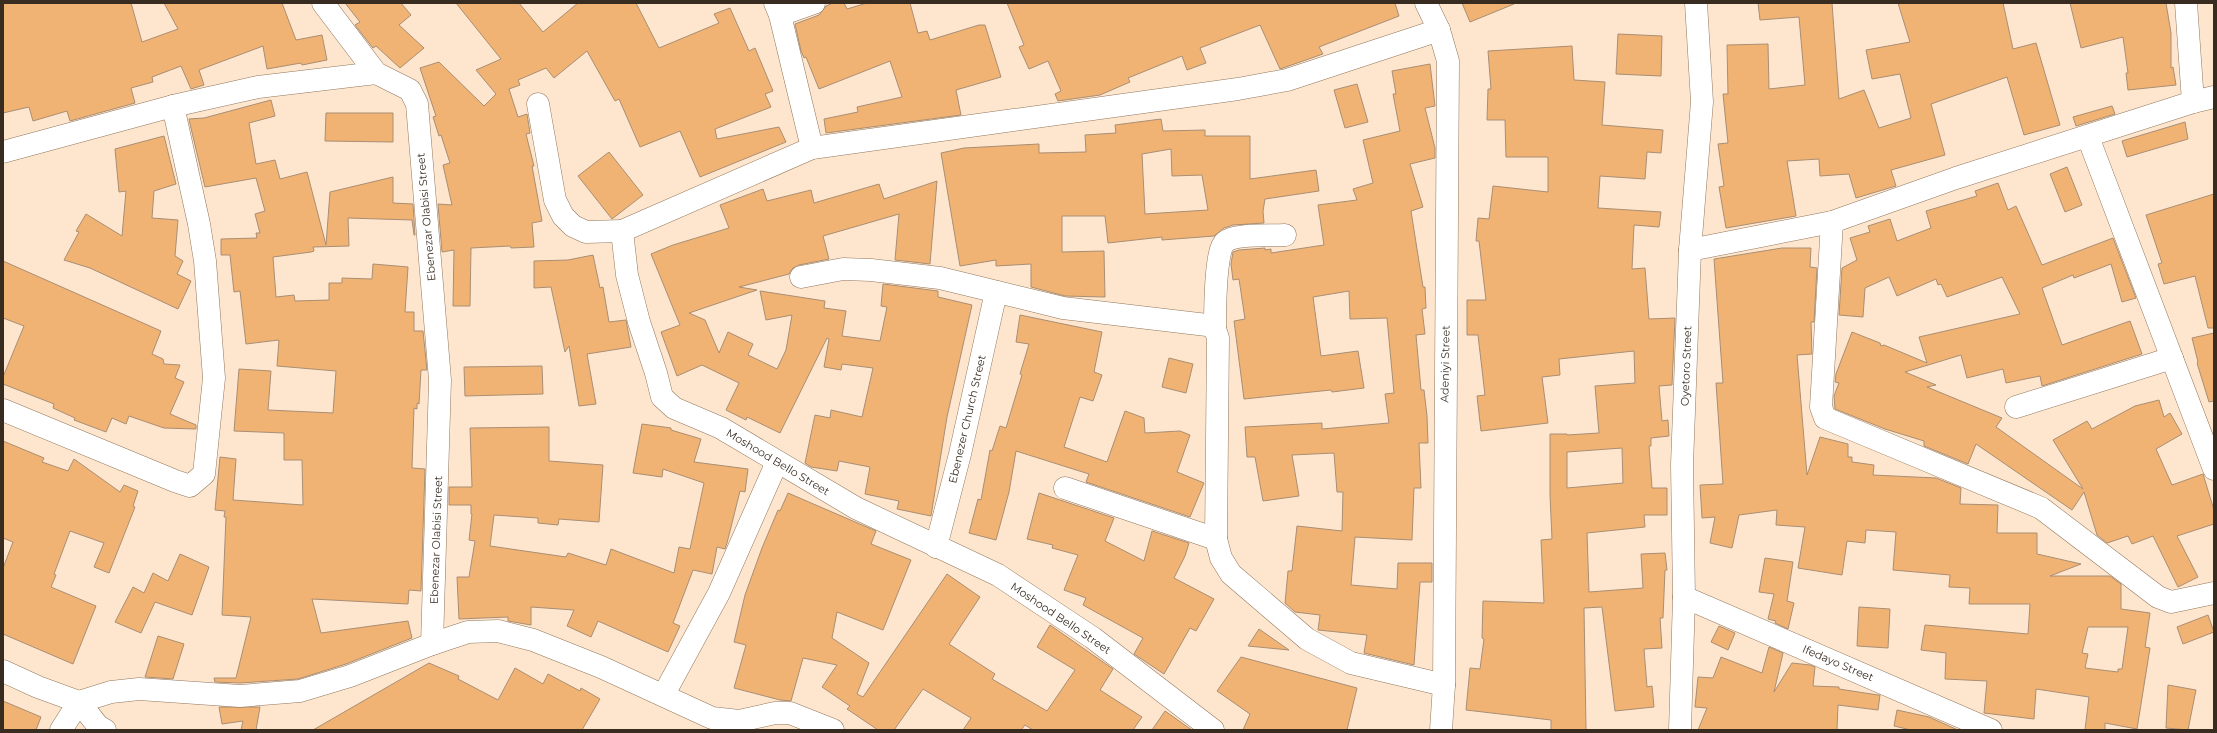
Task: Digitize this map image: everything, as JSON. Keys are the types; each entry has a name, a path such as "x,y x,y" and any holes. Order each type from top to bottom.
{"street":[{"path":"323,3 376,73"},
{"path":"812,148 778,9 814,3"},
{"name":"Adeniyi Street","path":"1426,3 1439,30 1448,61 1444,685 1441,730"},
{"name":"Oyetoro Street","path":"1680,730 1684,597 1682,465 1690,250 1702,102 1696,3"},
{"path":"1690,250 1832,222 1956,178 2204,99 2186,3"},
{"path":"538,104 555,200 563,216 573,226 586,232 622,231 812,148 1238,89 1287,80 1439,30"},
{"path":"3,152 173,106 258,87 376,73"},
{"name":"Ebenezar Olabisi Street","path":"376,73 410,90 417,104 440,380 432,644"},
{"path":"3,410 190,486 204,474 214,378 205,261 199,224 173,106"},
{"path":"2088,137 2214,470"},
{"path":"1832,222 1821,407 1825,418 2041,508 2165,600 2171,602 2184,601 2214,594"},
{"name":"Moshood Bello Street","path":"622,231 628,275 662,397 674,408 720,428 856,508 998,575 1093,638 1213,730"},
{"path":"1285,235 1232,238 1223,242 1219,250 1215,304 1215,329 1218,338 1216,539 1221,558 1230,574 1307,639 1351,663 1444,685"},
{"path":"801,277 842,269 871,270 940,278 1063,308 1207,325 1215,329"},
{"name":"Ebenezer Church Street","path":"936,547 960,454 996,292"},
{"path":"2016,407 2172,358"},
{"path":"664,694 719,593 777,462"},
{"path":"1065,488 1216,539"},
{"name":"Ifedayo Street","path":"1684,597 1990,730"},
{"path":"62,730 79,702 111,692 139,689 240,696 300,691 350,676 432,644 468,632 498,631 533,640 664,694 712,718 738,721 775,714 790,713 833,730"},
{"path":"3,671 38,687 79,702 98,726 105,730"}],"building":[{"path":"3,3 131,3 142,42 178,29 164,3 282,3 296,40 322,35 327,60 302,65 301,63 267,69 263,46 199,70 204,85 191,89 181,66 152,77 153,82 131,88 135,103 70,121 67,111 33,121 29,107 3,113"},
{"path":"345,3 401,3 411,15 399,25 424,48 400,68 376,46 373,48 355,25 360,22"},
{"path":"456,3 519,3 543,32 578,3 636,3 659,48 719,23 714,14 730,8 749,51 755,48 773,91 765,94 771,107 715,129 717,139 779,127 786,142 700,177 680,131 640,147 619,99 615,101 587,51 554,78 546,68 518,80 520,85 509,89 518,117 527,114 530,133 526,134 534,166 532,166 542,221 532,223 534,247 511,248 510,246 471,248 470,306 453,306 454,250 442,252 438,204 452,205 443,165 450,163 441,135 439,136 433,117 436,116 420,68 439,62 484,106 496,94 476,70 501,59"},
{"path":"833,3 844,3 847,9 867,3 910,3 918,33 927,31 930,40 979,25 985,25 1001,77 956,90 961,115 826,133 824,119 858,112 857,107 902,97 890,61 819,89 806,57 804,58 801,51 795,24 819,15 826,6"},
{"path":"1007,3 1395,3 1399,16 1319,47 1323,54 1280,69 1260,25 1200,48 1206,63 1187,70 1182,56 1128,78 1130,82 1100,95 1058,101 1055,94 1061,91 1048,61 1029,69 1019,47 1024,45"},
{"path":"1462,3 1514,3 1514,4 1470,22"},
{"path":"1758,3 1832,3 1839,99 1864,90 1879,128 1911,118 1900,74 1872,79 1866,50 1910,42 1898,3 2003,3 2013,49 2036,43 2060,125 2024,135 2007,77 1931,104 1945,155 1891,170 1896,186 1856,198 1849,174 1820,176 1819,159 1787,161 1796,216 1726,228 1719,187 1724,186 1718,144 1728,143 1723,94 1728,94 1727,45 1768,44 1769,89 1805,85 1799,17 1760,20"},
{"path":"2070,3 2166,3 2171,33 2171,68 2173,67 2176,85 2128,90 2126,73 2128,73 2123,37 2081,48"},
{"path":"1618,34 1662,36 1661,76 1616,74"},
{"path":"1572,46 1574,80 1605,82 1602,125 1663,130 1661,153 1647,152 1645,179 1600,176 1598,208 1661,212 1659,227 1634,225 1632,269 1645,268 1649,319 1675,318 1672,385 1659,386 1662,421 1668,420 1669,436 1651,438 1651,446 1649,446 1652,488 1667,488 1667,515 1644,515 1645,527 1587,533 1589,592 1643,588 1641,554 1665,553 1667,570 1665,570 1663,618 1660,618 1662,648 1644,649 1647,687 1652,686 1654,707 1615,711 1602,607 1584,608 1586,730 1551,730 1551,720 1466,710 1470,668 1480,669 1484,639 1482,638 1483,601 1544,603 1541,540 1552,539 1550,434 1567,435 1599,433 1595,386 1635,383 1634,351 1559,359 1560,375 1542,377 1548,423 1481,431 1477,396 1485,395 1478,335 1467,335 1467,300 1486,300 1479,241 1476,241 1478,218 1489,219 1493,186 1548,192 1548,157 1506,157 1505,120 1487,120 1488,89 1491,89 1488,51","holes":["1622,448 1623,483 1567,488 1567,452"]},
{"path":"1430,64 1435,106 1425,108 1435,148 1435,158 1410,164 1423,207 1411,211 1423,287 1425,287 1426,308 1422,309 1425,334 1416,335 1421,390 1424,390 1427,416 1428,443 1419,443 1421,488 1414,488 1412,540 1355,537 1351,585 1397,589 1398,563 1432,563 1432,582 1420,582 1414,665 1364,653 1367,635 1318,630 1320,615 1295,612 1285,603 1288,571 1292,571 1297,526 1342,531 1343,492 1337,492 1334,453 1292,455 1299,496 1263,501 1255,457 1247,457 1245,427 1322,423 1322,429 1389,423 1385,394 1394,393 1387,318 1350,319 1349,291 1313,297 1321,356 1358,351 1364,388 1244,399 1234,321 1245,319 1239,279 1233,280 1231,264 1233,252 1239,250 1265,248 1265,250 1271,249 1271,253 1324,245 1318,205 1357,200 1353,189 1373,183 1363,140 1400,131 1393,94 1396,94 1392,71"},
{"path":"1357,84 1368,122 1345,128 1334,90"},
{"path":"271,100 275,116 249,123 256,164 275,160 280,179 307,172 326,245 330,192 393,177 393,203 413,204 415,235 412,220 348,218 349,246 313,247 314,251 311,252 273,257 276,297 294,295 295,301 329,300 329,283 342,283 342,278 372,279 373,264 408,267 405,312 414,312 414,331 423,331 427,370 421,370 419,404 417,403 417,409 414,408 412,468 425,469 421,591 409,590 408,604 312,599 321,633 408,621 412,638 346,664 298,679 240,683 215,682 214,678 236,678 251,617 222,615 226,517 224,517 225,511 215,510 220,457 236,459 233,500 303,505 302,460 284,460 284,433 234,431 239,369 271,371 268,410 333,413 336,371 277,366 279,340 246,344 240,291 234,292 230,255 221,255 221,239 257,238 256,233 260,233 255,214 265,211 256,178 205,187 189,119 204,118"},
{"path":"2112,106 2115,114 2076,126 2073,117"},
{"path":"326,113 393,113 393,142 325,141"},
{"path":"1161,119 1163,131 1205,130 1205,136 1250,136 1250,179 1316,170 1319,191 1265,199 1263,211 1264,223 1233,225 1224,228 1214,236 1162,240 1162,237 1108,243 1105,216 1062,216 1062,252 1104,251 1105,297 1065,296 1031,287 1031,264 996,266 996,260 960,266 941,153 964,148 1039,144 1039,153 1086,152 1085,135 1116,133 1115,125","holes":["1171,149 1172,176 1202,175 1208,210 1145,214 1142,154"]},
{"path":"2185,122 2188,139 2127,157 2122,141"},
{"path":"164,136 176,184 154,191 152,218 178,220 175,256 183,261 177,274 191,281 178,309 90,268 64,260 79,232 76,231 86,214 122,236 126,191 119,192 115,149"},
{"path":"609,152 643,195 612,219 578,176"},
{"path":"2067,167 2082,205 2065,212 2050,174"},
{"path":"937,181 930,264 895,260 899,214 823,236 829,259 799,265 793,268 789,274 739,287 757,290 689,313 705,320 719,353 728,332 753,344 748,355 777,369 786,350 792,315 766,320 760,291 825,301 824,308 846,311 842,336 880,341 887,307 881,306 883,284 938,291 938,297 972,305 947,417 931,516 897,509 899,501 865,494 870,467 839,461 837,471 811,467 805,463 815,415 830,418 831,410 862,417 873,368 842,364 841,370 824,367 829,339 827,338 780,433 747,417 746,420 726,410 739,383 702,365 677,376 661,332 680,325 651,254 673,245 729,228 720,205 763,189 767,201 811,190 814,203 879,184 884,199"},
{"path":"1998,183 2008,210 2016,206 2042,265 2113,238 2136,298 2122,302 2111,264 2074,278 2073,275 2042,288 2062,345 2130,321 2142,354 2042,386 2040,376 2006,383 2003,369 1967,378 1961,355 1905,372 1936,385 1927,387 2002,418 1996,427 2083,489 2053,440 2087,421 2092,429 2135,406 2159,400 2164,417 2170,413 2182,434 2156,449 2172,485 2203,474 2214,510 2214,524 2177,536 2198,577 2178,587 2153,536 2132,544 2128,536 2107,543 2097,535 2084,492 2072,510 1976,444 1968,464 1924,446 1924,441 1885,429 1835,409 1834,396 1839,383 1835,382 1836,374 1852,332 1880,343 1881,346 1884,345 1927,363 1919,337 2020,314 2002,277 1947,297 1941,284 1938,285 1936,279 1897,296 1889,277 1865,288 1863,317 1839,315 1842,268 1857,260 1850,238 1870,232 1868,226 1890,219 1897,241 1931,228 1926,211 1977,196 1975,191"},
{"path":"2214,194 2214,328 2208,328 2195,276 2164,284 2158,264 2162,263 2146,215"},
{"path":"1782,248 1811,248 1810,267 1817,268 1814,322 1811,322 1812,354 1797,355 1807,475 1820,437 1848,444 1848,457 1852,457 1852,462 1874,465 1873,475 1936,478 1961,488 1960,504 1998,505 1997,533 2037,533 2037,554 2081,564 2050,576 2110,576 2121,584 2121,609 2150,613 2145,647 2150,648 2137,729 2105,723 2105,730 2085,730 2089,697 2036,689 2034,719 1984,713 1987,681 1945,679 1946,653 1921,650 1925,625 2028,634 2030,604 1969,604 1970,588 1949,587 1950,575 1893,570 1896,532 1866,530 1865,543 1847,541 1842,575 1798,568 1805,527 1776,525 1777,510 1739,515 1732,548 1710,543 1715,517 1702,518 1700,485 1723,484 1716,383 1723,383 1714,259","holes":["2088,627 2128,627 2122,669 2118,669 2118,672 2085,668 2088,654 2082,653"]},
{"path":"593,255 600,288 603,287 609,322 626,320 631,347 587,354 596,404 579,406 569,346 565,352 551,287 534,288 534,261 568,260"},
{"path":"3,261 161,331 152,354 163,359 164,364 180,365 175,378 184,382 170,414 196,425 196,429 164,428 129,416 126,424 112,418 106,432 74,420 75,418 53,408 54,404 3,384 3,377 24,326 3,318"},
{"path":"1020,315 1102,332 1094,372 1102,375 1093,401 1080,397 1064,447 1107,462 1125,411 1144,418 1145,433 1180,431 1190,435 1177,472 1204,483 1190,517 1086,482 1089,474 1016,451 1009,492 996,540 969,533 978,499 981,500 990,450 992,451 1000,426 1006,428 1022,375 1020,374 1029,344 1016,342"},
{"path":"2214,333 2214,401 2209,402 2197,363 2192,338"},
{"path":"1169,358 1193,364 1186,393 1162,387"},
{"path":"542,366 543,394 465,396 464,367"},
{"path":"642,424 671,428 671,430 701,439 694,462 748,469 745,492 740,491 725,549 717,547 712,574 693,570 673,623 680,626 668,652 598,621 591,637 567,626 574,610 531,607 531,625 508,621 508,617 459,619 457,577 469,577 475,541 469,540 472,514 471,505 449,505 449,487 472,487 470,428 549,427 549,461 603,465 599,522 559,519 558,525 538,523 538,518 494,515 490,546 566,557 568,553 606,565 611,549 674,573 679,547 690,549 704,483 663,469 662,477 633,473"},
{"path":"3,441 44,458 42,462 68,471 74,459 120,492 124,485 138,491 133,506 135,507 109,573 94,567 104,543 70,531 54,574 56,575 51,587 96,606 73,664 3,634 3,568 13,542 3,538"},
{"path":"788,493 876,531 871,544 911,560 883,630 837,612 832,638 869,663 857,694 863,697 947,574 980,597 949,644 995,674 992,679 1047,711 1075,670 1037,647 1050,625 1113,669 1100,690 1142,717 1133,730 1033,730 1025,725 1021,730 963,730 971,718 923,689 894,730 878,730 847,709 850,706 822,687 837,665 803,658 791,701 780,700 734,688 746,645 734,642 745,595 778,510 780,511"},
{"path":"1039,493 1114,518 1105,541 1144,561 1152,531 1189,543 1185,556 1174,578 1214,599 1196,631 1190,628 1164,674 1134,654 1143,638 1083,605 1086,598 1064,590 1078,555 1052,548 1053,545 1027,539"},
{"path":"180,554 209,567 192,615 155,602 141,633 115,622 133,587 144,593 153,573 168,581"},
{"path":"1765,558 1793,562 1787,601 1794,603 1788,629 1775,623 1776,621 1768,619 1774,594 1759,592"},
{"path":"1859,607 1890,609 1888,648 1857,646"},
{"path":"2208,615 2214,632 2183,644 2177,627"},
{"path":"1719,626 1735,633 1728,650 1711,642"},
{"path":"1259,629 1289,650 1248,646"},
{"path":"158,636 184,644 173,679 145,677"},
{"path":"1769,647 1783,653 1774,692 1792,663 1810,665 1815,667 1813,686 1839,687 1839,689 1880,695 1878,710 1838,705 1837,730 1698,730 1707,708 1695,707 1698,677 1713,678 1721,657 1762,673"},
{"path":"1241,657 1357,688 1347,730 1243,730 1250,714 1217,691"},
{"path":"429,663 459,676 458,679 498,700 515,668 543,684 548,674 580,691 581,688 600,699 582,730 313,730"},
{"path":"2168,685 2196,690 2188,730 2166,728"},
{"path":"3,701 41,717 36,730 3,730"},
{"path":"219,707 260,707 256,730 241,730 243,721 222,724"},
{"path":"1897,710 1929,717 1958,730 1911,730 1894,726"},
{"path":"1165,711 1189,728 1192,730 1152,730"}]}
